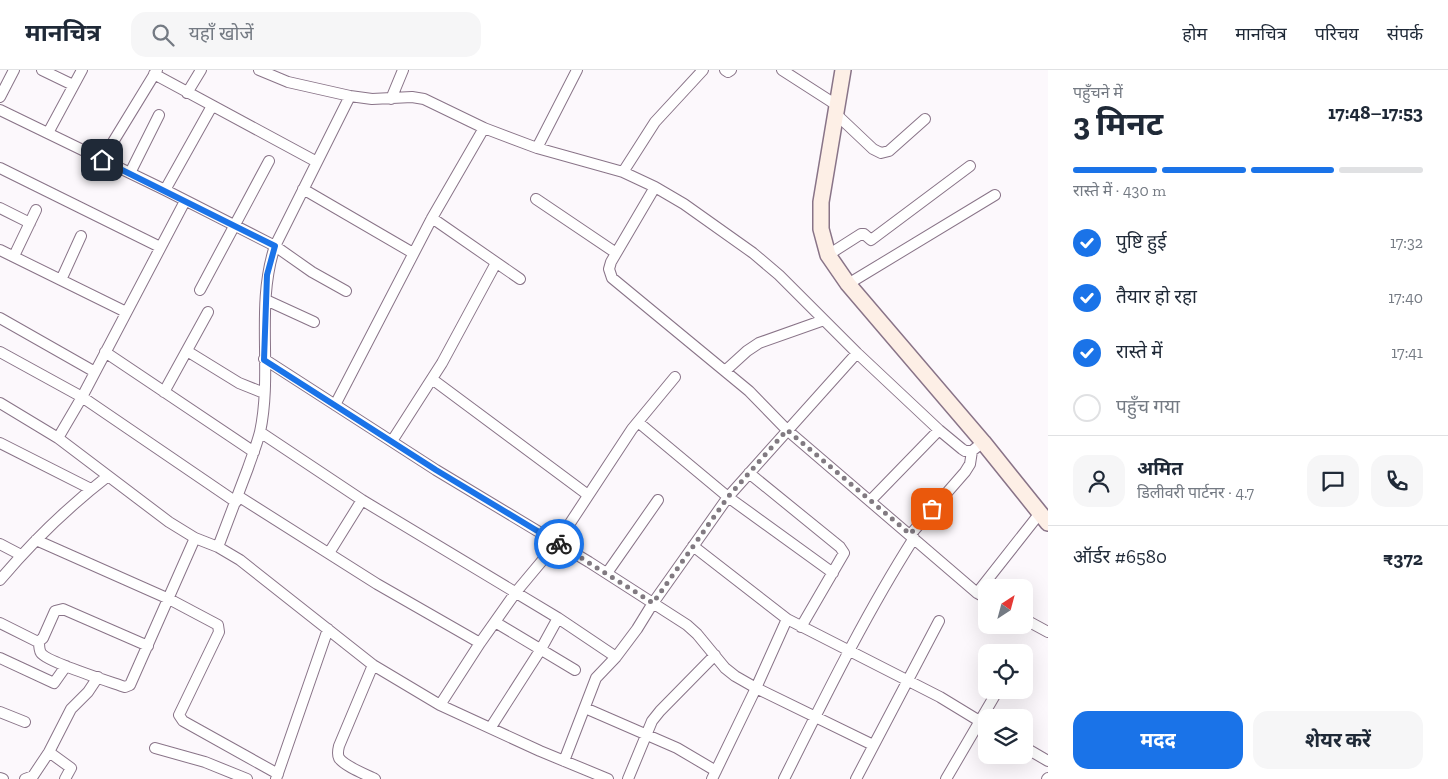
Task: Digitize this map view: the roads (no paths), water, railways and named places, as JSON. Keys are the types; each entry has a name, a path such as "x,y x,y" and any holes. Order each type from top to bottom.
{"street":[{"path":"0,97 14,70"},
{"path":"42,70 73,86"},
{"path":"48,132 82,70"},
{"path":"187,93 201,70"},
{"path":"259,70 288,82 372,100 412,97 424,99 484,128 537,148 623,172 655,188 684,204 753,253 779,275 857,353 939,430 965,451 978,446"},
{"path":"391,99 403,70"},
{"path":"537,148 577,70"},
{"path":"623,172 655,122 703,70"},
{"path":"725,70 728,72 731,70"},
{"path":"782,70 837,110 873,149 881,153 889,150 925,119"},
{"path":"843,70 821,202 821,229 828,254 848,284 978,446 1044,518 995,579"},
{"path":"102,160 156,72 187,93 317,162"},
{"path":"218,547 260,432 264,393 267,275 275,246 350,96"},
{"path":"165,190 212,106"},
{"path":"0,110 234,224 275,246 312,272 346,291"},
{"path":"130,173 159,115"},
{"path":"335,405 413,253 484,128"},
{"path":"200,290 269,161"},
{"path":"828,254 861,234 872,240 970,166"},
{"path":"0,168 160,247"},
{"path":"655,188 616,253 609,269 612,278 753,394 787,430 978,592"},
{"path":"303,189 413,253"},
{"path":"848,284 995,195"},
{"path":"536,199 616,253"},
{"path":"58,438 82,397 185,201"},
{"path":"0,208 30,223"},
{"path":"14,256 36,210"},
{"path":"432,218 520,279"},
{"path":"61,280 81,236"},
{"path":"0,250 126,312"},
{"path":"392,441 442,363 496,263"},
{"path":"266,300 314,322"},
{"path":"164,392 208,312"},
{"path":"0,318 95,372"},
{"path":"725,371 747,351 760,343 824,320"},
{"path":"187,351 239,383 264,393"},
{"path":"0,352 82,397 237,499 329,553 377,584 480,643"},
{"path":"105,352 254,452"},
{"path":"564,761 596,678 616,657 637,629 653,603 728,497 857,353"},
{"path":"264,360 436,470 557,543 693,629 730,673 756,688 873,745"},
{"path":"440,705 516,592 557,543 638,422 675,377"},
{"path":"432,379 588,494"},
{"path":"0,403 58,438 169,522 195,538 218,547 251,569 373,665 440,705 608,779"},
{"path":"638,422 728,497 833,573"},
{"path":"870,501 939,430"},
{"path":"260,432 362,500 516,592 616,657"},
{"path":"0,443 91,489"},
{"path":"784,779 815,716 912,536 965,472 978,446"},
{"path":"749,473 843,550 842,559 801,627"},
{"path":"0,580 36,540 91,489 108,476"},
{"path":"329,553 362,500"},
{"path":"607,574 658,500"},
{"path":"39,641 40,650 44,655 66,666 124,686 130,685 195,538"},
{"path":"36,540 169,599 215,623 219,628 179,712 180,718 277,777 328,629"},
{"path":"0,544 21,555"},
{"path":"693,546 801,627 940,697 978,720"},
{"path":"0,622 34,641 39,641 43,638 56,611 62,608 148,646"},
{"path":"491,727 541,649 558,618"},
{"path":"585,708 677,748 714,775 788,619"},
{"path":"856,779 939,621"},
{"path":"495,622 575,670"},
{"path":"1033,624 1048,632"},
{"path":"628,779 652,721 660,710 715,654"},
{"path":"0,658 54,683 66,666"},
{"path":"373,665 339,746 338,754 339,759 344,764 375,779"},
{"path":"26,779 33,776 49,752 71,709 88,692 98,677"},
{"path":"0,712 25,722"},
{"path":"946,779 978,731"},
{"path":"155,748 211,764 246,779"},
{"path":"49,752 71,768 65,779"},
{"path":"1033,752 1048,761"}]}
